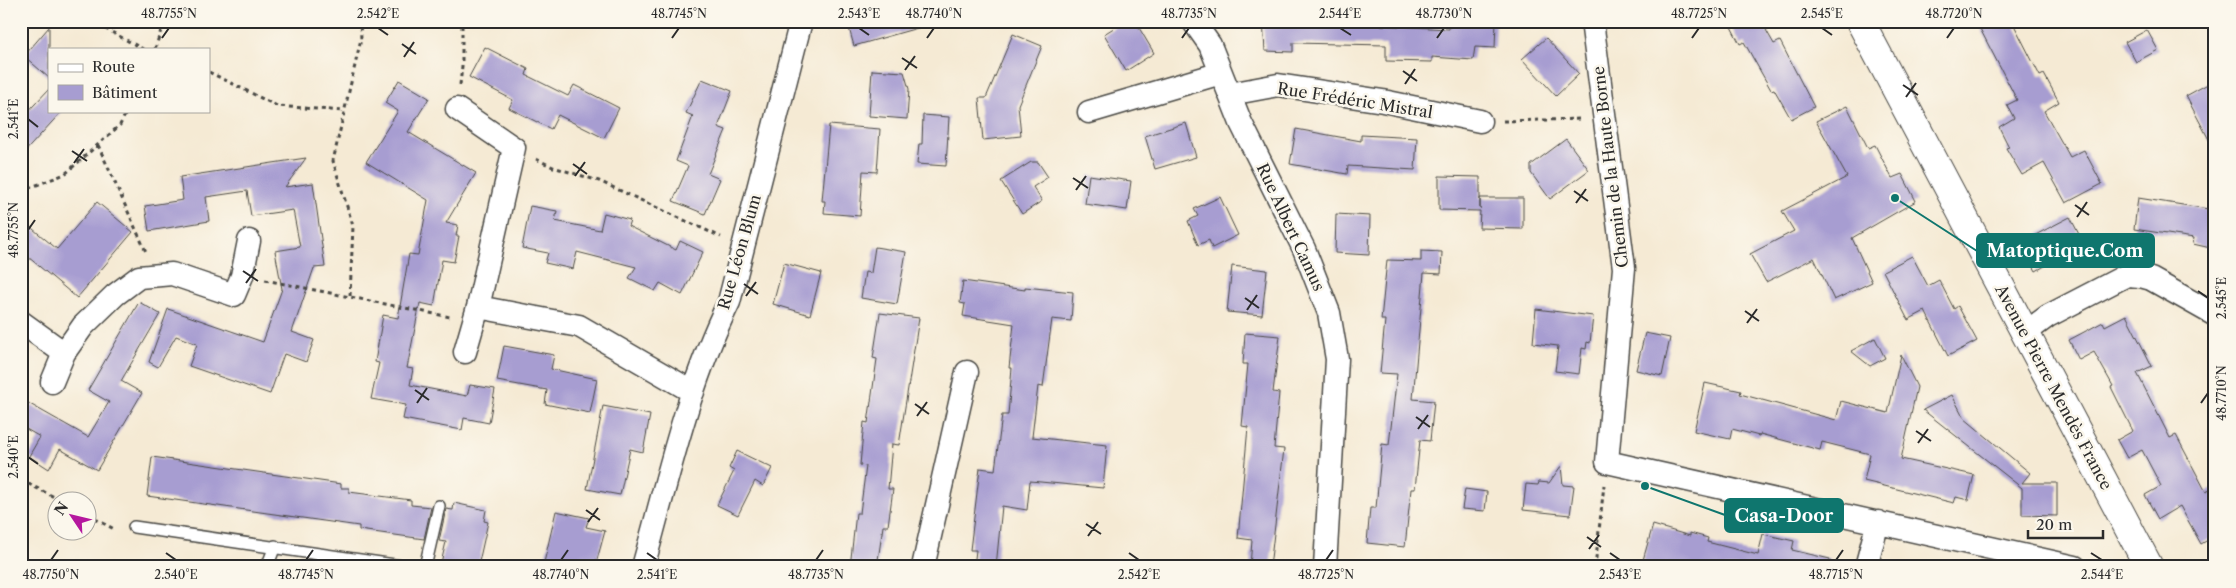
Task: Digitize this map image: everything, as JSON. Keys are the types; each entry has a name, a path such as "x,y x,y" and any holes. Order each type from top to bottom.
{"main road":[{"name":"Avenue Pierre Mendès France","path":"1860,21 2149,567"}],"street":[{"name":"Rue Léon Blum","path":"643,567 709,341 729,302 801,21"},
{"name":"Rue Albert Camus","path":"1193,21 1210,45 1241,123 1304,249 1329,313 1337,359 1325,567"},
{"name":"Chemin de la Haute Borne","path":"1592,21 1624,268 1607,462"},
{"path":"1088,112 1221,73"},
{"name":"Rue Frédéric Mistral","path":"1230,94 1278,85 1383,101 1480,121"},
{"path":"457,109 514,148 465,352"},
{"path":"52,382 64,353 83,326 115,295 139,277 172,274 234,295 242,276 249,241"},
{"path":"2025,333 2048,316 2126,275 2151,279 2215,315"},
{"path":"475,314 579,326 693,392"},
{"path":"21,322 64,353"},
{"path":"923,567 967,372"},
{"path":"1607,462 2075,567"},
{"path":"1866,567 1878,522"}],"lane":[{"path":"425,567 439,506"},
{"path":"134,527 408,567"},
{"path":"268,567 274,546"}],"path":[{"path":"91,21 141,48"},
{"path":"155,48 164,21"},
{"path":"350,296 353,226 333,161 361,40 360,21"},
{"path":"457,109 462,66 462,21"},
{"path":"210,73 276,106 344,111"},
{"path":"21,191 65,174 120,125 126,112"},
{"path":"1480,121 1605,118"},
{"path":"98,145 158,276"},
{"path":"514,148 553,167 600,181 742,247"},
{"path":"242,276 350,296 475,314"},
{"path":"1595,567 1607,462"},
{"path":"21,480 48,494"}],"building":[{"path":"847,21 920,21 921,27 854,46"},
{"path":"1125,21 1135,21 1154,53 1126,71 1104,34"},
{"path":"1263,21 1358,21 1358,24 1449,29 1450,21 1496,21 1495,48 1475,47 1473,60 1432,57 1432,62 1386,61 1386,45 1293,43 1293,52 1265,51"},
{"path":"1728,21 1783,21 1766,30 1774,44 1780,41 1814,107 1791,119 1774,89 1771,90 1744,42 1740,44"},
{"path":"1976,21 2012,21 2040,76 2044,74 2059,102 2044,111 2070,157 2084,150 2102,184 2066,203 2044,163 2022,175 2006,148 2009,147 1999,127 2014,118 2007,105 2017,100"},
{"path":"49,27 48,77 24,56"},
{"path":"2147,30 2158,50 2136,62 2125,42"},
{"path":"1013,34 1042,46 1018,105 1021,136 983,140 979,98 986,98"},
{"path":"1546,38 1579,74 1556,96 1522,59"},
{"path":"485,47 528,69 526,75 568,96 574,85 619,108 604,138 558,115 551,129 509,108 513,100 469,77"},
{"path":"872,70 904,72 909,89 907,119 869,116"},
{"path":"702,79 732,91 718,127 726,130 708,174 720,179 705,214 673,201 688,166 676,161 693,116 686,113"},
{"path":"399,80 429,98 408,132 476,173 446,223 458,225 456,236 459,236 454,262 442,260 434,306 420,303 407,368 413,369 410,385 467,396 470,385 495,389 489,423 464,418 462,430 403,419 406,405 371,399 379,363 375,362 383,315 398,318 409,254 418,255 428,200 366,162 398,111 385,103"},
{"path":"2215,80 2215,151 2186,96"},
{"path":"48,90 48,112 61,112 21,156 21,119"},
{"path":"1847,106 1868,148 1875,145 1892,178 1902,174 1916,201 1852,238 1872,282 1834,300 1814,258 1766,282 1750,254 1794,231 1782,211 1847,177 1816,121"},
{"path":"923,115 949,117 946,166 917,164 919,144 922,144"},
{"path":"1186,123 1196,157 1155,169 1145,136"},
{"path":"829,125 880,129 877,172 863,171 860,216 824,213 825,201 822,201"},
{"path":"1296,129 1361,141 1361,135 1417,138 1415,170 1348,166 1347,174 1290,164"},
{"path":"1566,139 1589,170 1550,199 1531,173 1531,165"},
{"path":"306,158 285,187 313,183 325,267 314,268 292,332 314,340 306,362 284,354 270,394 189,366 197,344 176,336 158,367 149,362 168,309 263,342 282,289 275,251 300,247 293,210 251,216 247,191 206,197 209,221 149,231 145,206 183,200 180,177"},
{"path":"1031,162 1038,162 1048,177 1033,187 1042,201 1022,214 1001,181"},
{"path":"1089,175 1131,181 1127,210 1085,204"},
{"path":"1439,176 1480,177 1480,198 1523,198 1523,229 1479,228 1480,211 1439,210"},
{"path":"1220,197 1238,235 1212,248 1209,240 1198,245 1188,221 1198,216 1194,209"},
{"path":"2138,198 2215,210 2215,249 2193,244 2194,238 2134,229"},
{"path":"97,202 133,232 77,298 21,251 21,219 57,249"},
{"path":"530,206 557,211 555,221 600,230 604,213 630,220 628,226 676,250 680,241 703,252 682,295 660,283 655,291 629,278 636,267 577,252 573,269 545,263 548,253 522,248"},
{"path":"1336,214 1370,216 1369,255 1335,253"},
{"path":"2070,217 2084,244 2036,271 2020,243"},
{"path":"875,247 906,252 897,304 861,298 865,272 871,273"},
{"path":"1421,251 1442,252 1441,274 1424,273 1413,399 1434,401 1430,441 1420,440 1415,489 1411,489 1405,547 1367,543 1370,508 1376,508 1382,444 1389,445 1397,374 1380,373 1385,320 1381,320 1387,260 1421,261"},
{"path":"1912,256 1928,286 1939,280 1954,309 1958,306 1977,341 1948,356 1925,311 1908,320 1883,271"},
{"path":"784,263 821,273 810,315 773,304"},
{"path":"1232,266 1267,270 1262,315 1227,312"},
{"path":"963,281 1025,290 1025,287 1073,292 1071,321 1052,319 1043,387 1038,386 1032,437 1107,445 1103,488 1030,481 1027,510 1002,506 996,567 974,567 976,550 970,550 980,468 995,470 1002,415 1008,415 1012,368 1009,368 1014,324 963,316 965,304 960,303"},
{"path":"139,302 160,314 121,381 142,393 97,470 60,449 49,469 29,456 40,437 21,426 21,399 88,437 109,402 88,390"},
{"path":"1536,309 1593,316 1590,343 1587,342 1586,349 1582,348 1579,374 1555,371 1558,346 1533,343"},
{"path":"880,313 919,318 899,445 892,444 888,489 893,489 888,526 883,526 877,567 850,567 856,513 860,513 866,466 860,465 864,422 868,423 877,359 873,358"},
{"path":"2126,315 2152,366 2137,373 2170,438 2176,435 2206,492 2215,487 2215,536 2201,544 2180,506 2158,519 2145,495 2161,486 2142,450 2127,458 2117,440 2133,431 2111,387 2113,386 2094,352 2079,360 2069,340 2103,322 2105,326"},
{"path":"1245,333 1280,336 1273,392 1279,393 1274,448 1284,449 1270,567 1250,567 1252,540 1238,538 1248,427 1242,426 1248,364 1243,364"},
{"path":"1645,333 1670,338 1662,376 1636,370"},
{"path":"1875,338 1885,358 1870,366 1851,351"},
{"path":"504,346 554,355 551,369 597,379 590,413 545,404 547,390 497,381"},
{"path":"1901,355 1917,387 1901,459 1974,475 1968,500 1956,497 1954,503 1864,481 1870,454 1822,442 1820,450 1760,434 1759,436 1732,429 1730,439 1694,431 1705,383 1741,391 1740,394 1836,420 1841,401 1888,413"},
{"path":"1952,395 1964,418 2030,473 2022,483 2057,483 2057,516 2022,515 2022,488 1923,410"},
{"path":"603,406 650,415 643,452 630,449 620,495 587,489"},
{"path":"737,451 772,468 763,486 755,481 738,515 717,505 734,471 729,468"},
{"path":"152,457 341,484 341,488 349,488 349,492 411,500 411,505 431,507 424,539 359,530 359,526 147,496"},
{"path":"1561,466 1563,485 1574,486 1570,515 1523,510 1526,484 1538,485 1539,482 1549,483"},
{"path":"1465,489 1487,492 1485,511 1462,509"},
{"path":"454,503 486,510 484,521 488,522 479,562 475,561 474,567 440,567 446,542 439,541 446,509 453,510"},
{"path":"556,511 589,518 586,527 605,531 595,567 543,567"},
{"path":"1653,525 1690,536 1690,533 1708,538 1707,542 1758,555 1763,534 1794,541 1792,550 1830,559 1829,567 1641,567"}],"place":[{"name":"Matoptique.Com","path":"1895,198"},
{"name":"Casa-Door","path":"1645,486"}]}
